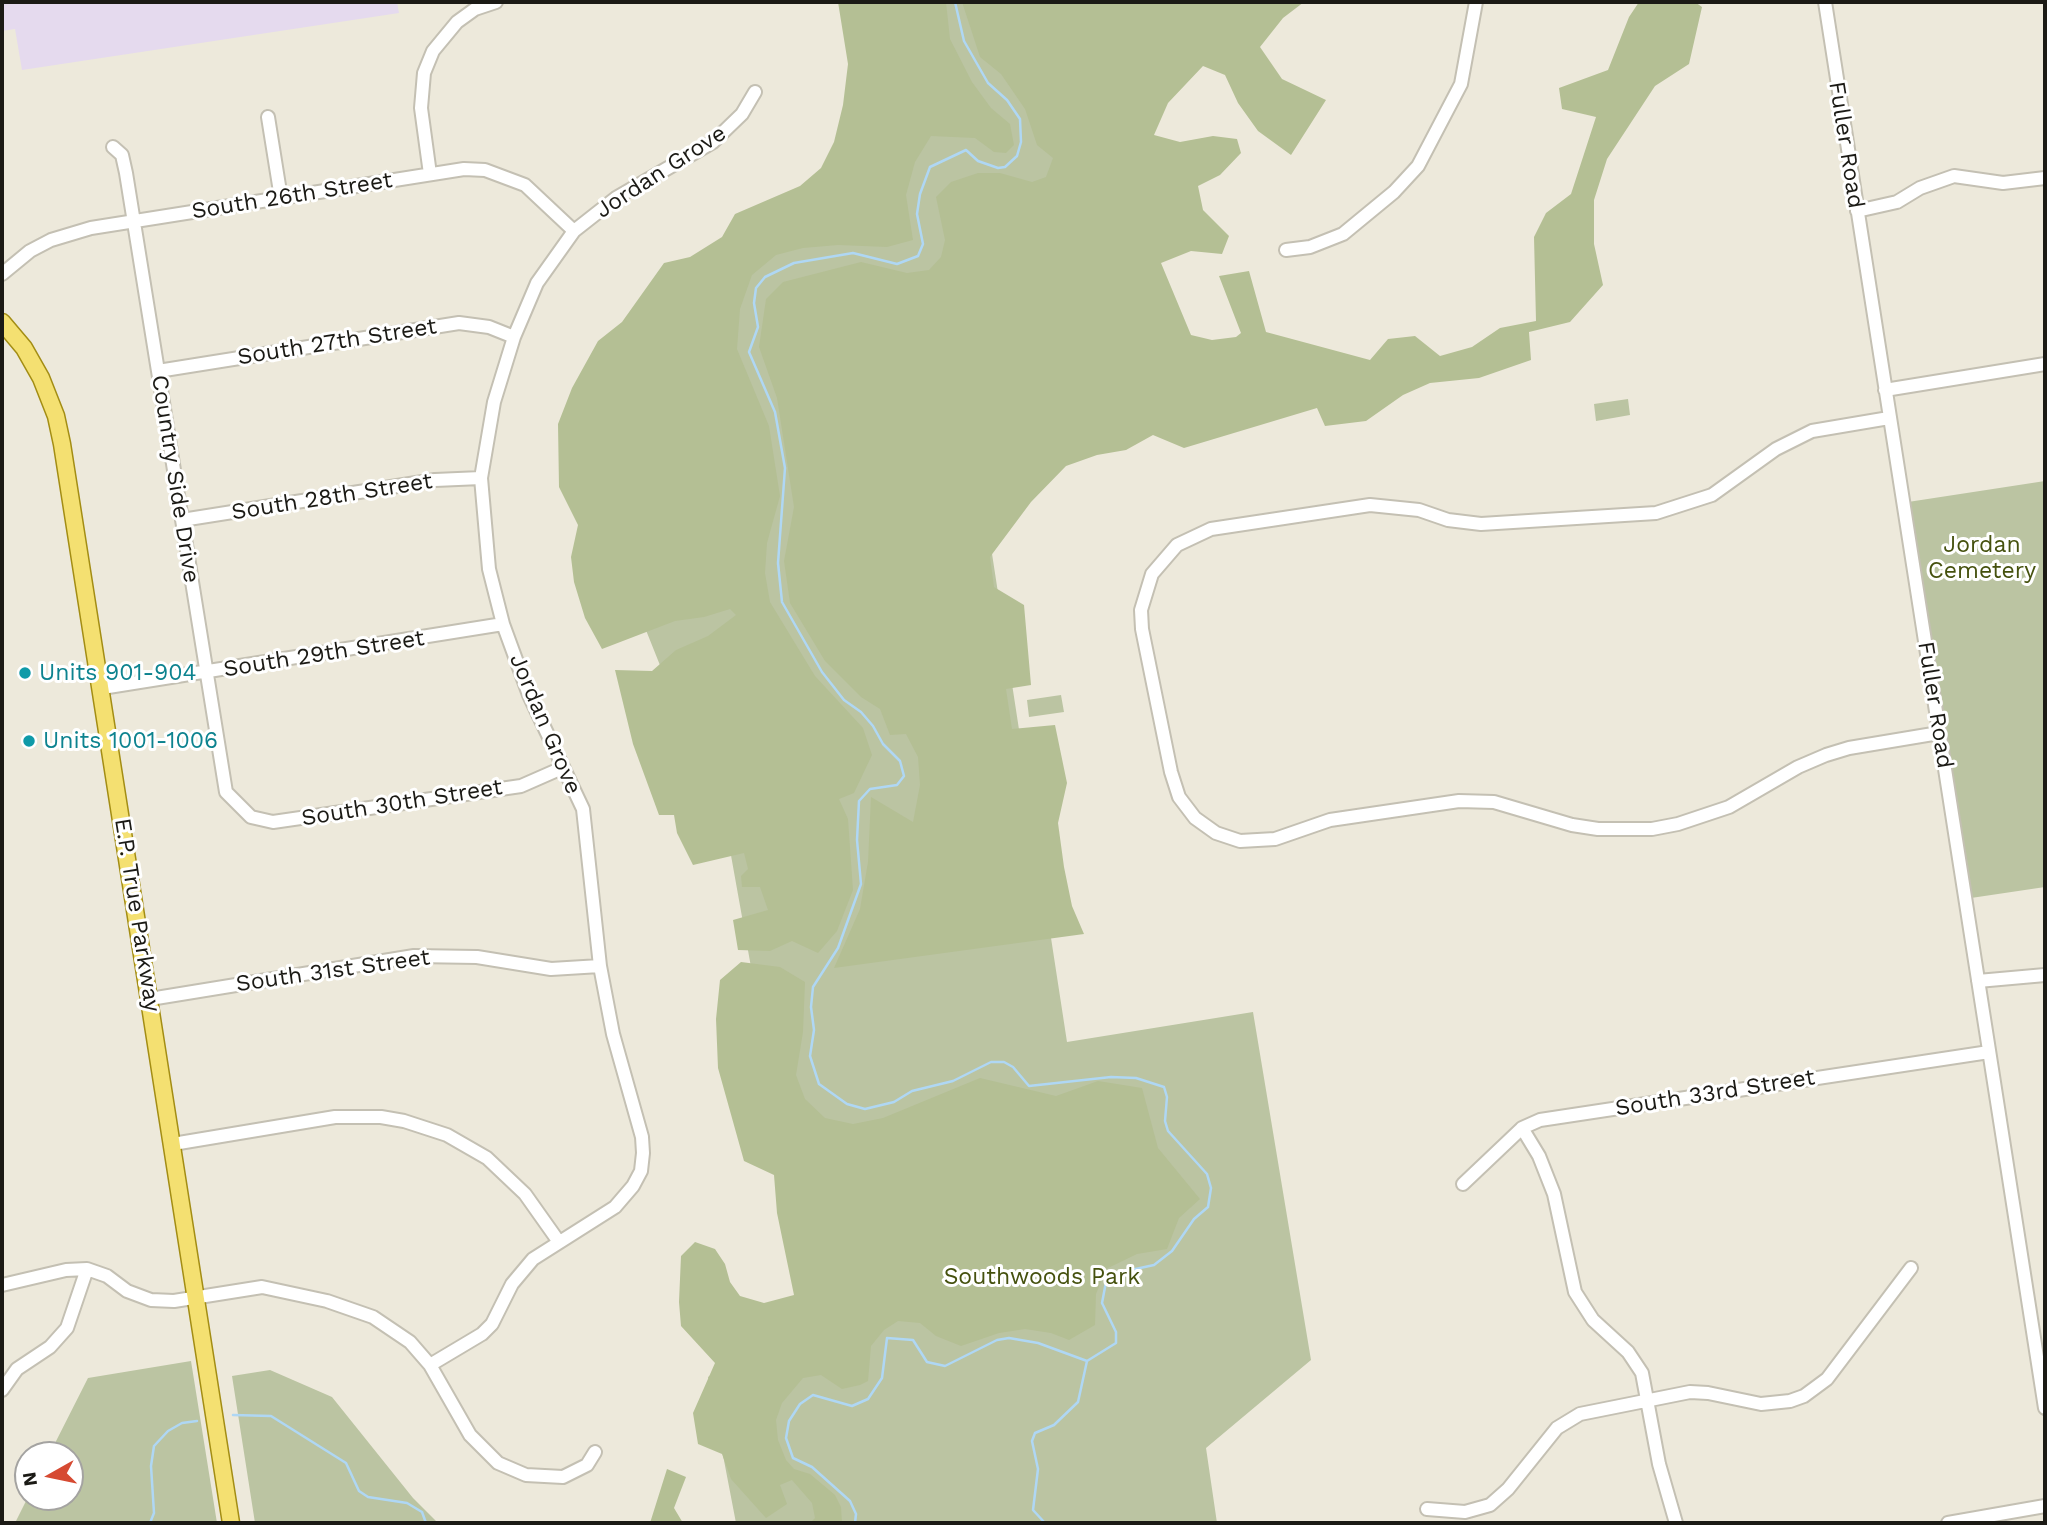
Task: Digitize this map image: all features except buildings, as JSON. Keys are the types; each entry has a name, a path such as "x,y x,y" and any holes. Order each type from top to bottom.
{"main road":[{"name":"E.P. True Parkway","path":"2,322 33,362 56,416 102,688 231,1523"}],"street":[{"path":"430,174 421,108 424,73 443,35 475,9 496,2"},
{"path":"1286,250 1310,247 1343,234 1394,192 1418,166 1461,84 1476,2"},
{"name":"Fuller Road","path":"1825,2 2045,1408"},
{"name":"Jordan Grove","path":"430,1365 487,1329 501,1312 522,1270 559,1242 615,1207 633,1186 641,1171 642,1137 613,1034 600,966 583,809 529,695 503,624 489,569 481,478 494,402 514,337 537,284 575,231 616,198 713,142 742,114 755,92"},
{"path":"268,117 281,198"},
{"name":"Country Side Drive","path":"113,147 122,155 134,222 222,779 226,792 242,810"},
{"name":"South 26th Street","path":"2,274 23,256 51,240 91,228 464,169 504,176 526,185 575,231"},
{"path":"1857,211 1897,202 1920,188 1954,176 2003,183 2045,178"},
{"name":"South 27th Street","path":"158,371 459,323 489,327 514,337"},
{"path":"1885,390 2045,364"},
{"path":"1889,418 1812,432 1776,449 1712,495 1656,513 1481,524 1448,520 1409,508 1370,505 1211,529 1193,536 1171,551 1152,574 1141,610 1142,629 1171,772 1179,797 1195,818 1216,833 1240,841 1275,839 1340,818 1459,801 1494,802 1572,825 1598,829 1652,829 1678,824 1729,807 1798,767 1826,755 1849,748 1939,733"},
{"name":"South 28th Street","path":"182,520 435,480 481,478"},
{"name":"South 29th Street","path":"102,688 205,674 503,624"},
{"name":"South 30th Street","path":"242,810 251,817 273,822 294,820 521,786 562,768"},
{"name":"South 31st Street","path":"150,999 414,956 477,957 551,969 600,966"},
{"path":"1978,981 2045,975"},
{"name":"South 33rd Street","path":"1463,1184 1522,1128 1540,1119 1989,1052"},
{"path":"173,1144 335,1117 370,1116 404,1121 447,1135 487,1158 525,1194 559,1242"},
{"path":"1522,1128 1548,1174 1575,1292 1593,1320 1636,1362 1642,1373 1659,1464 1676,1523"},
{"path":"1427,1509 1465,1512 1490,1505 1508,1489 1549,1437 1568,1420 1593,1410 1675,1394 1708,1393 1761,1404 1775,1404 1804,1396 1827,1379 1911,1268"},
{"path":"2,1390 17,1369 50,1347 68,1328 87,1269"},
{"path":"2,1285 66,1270 87,1269 107,1276 139,1297 152,1300 196,1298 262,1287 327,1301 386,1324 410,1342 430,1365 470,1435 498,1463 526,1475 563,1477 587,1465 595,1452"},
{"path":"1948,1523 2045,1506"}],"shaded area":[{"path":"2,2 397,2 399,13 22,70 15,29 2,31"}],"green space":[{"path":"838,2 946,2 950,39 972,82 991,108 1010,124 1014,145 1006,153 994,152 975,138 931,136 915,162 906,195 913,240 887,247 838,245 803,248 776,255 752,275 740,309 737,349 769,426 780,496 767,543 765,573 770,602 815,676 863,728 872,755 854,793 839,799 848,819 853,890 837,931 818,953 792,941 770,951 738,950 733,920 768,910 760,887 742,887 741,876 748,869 744,853 693,865 677,833 674,815 659,815 633,744 615,670 652,671 676,650 708,636 736,615 730,609 704,617 675,621 602,649 585,618 574,582 571,557 578,525 559,487 558,424 572,388 598,341 622,322 664,263 690,257 722,237 735,214 800,186 821,168 834,142 843,105 848,64"},
{"name":"Southwoods Park","path":"865,2 1062,2 1125,418 975,443 1067,1042 1253,1012 1311,1360 1206,1448 1217,1523 736,1523 708,1377 806,1301 773,1090 727,833 588,485 647,301 891,172"},
{"path":"962,2 1304,2 1283,18 1260,47 1282,79 1326,100 1291,155 1258,131 1238,103 1225,75 1203,66 1168,103 1154,135 1180,142 1213,136 1237,139 1241,153 1220,175 1198,186 1203,210 1229,236 1222,254 1191,251 1161,263 1191,335 1212,340 1236,337 1241,333 1219,276 1249,271 1266,332 1370,360 1388,339 1415,336 1440,356 1472,347 1500,328 1536,321 1534,237 1546,213 1571,194 1596,117 1562,109 1559,88 1608,70 1629,17 1639,2 1695,2 1702,7 1689,64 1655,86 1607,159 1594,200 1594,244 1603,285 1570,322 1529,332 1531,360 1479,378 1430,383 1403,395 1366,421 1325,426 1317,408 1184,448 1153,435 1126,450 1097,455 1066,466 1031,502 990,557 994,587 1024,605 1031,685 1006,689 1012,729 1055,725 1067,783 1058,823 1064,867 1072,906 1084,934 834,968 860,909 868,862 871,797 913,822 920,785 918,757 906,734 890,735 880,709 861,697 825,661 790,603 784,561 794,507 777,398 759,347 766,299 783,282 861,262 907,273 929,270 941,257 945,240 936,197 951,182 978,173 1000,173 1032,182 1046,177 1053,158 1037,145 1025,109 1001,74 980,57"},
{"path":"1628,399 1630,415 1596,421 1594,404"},
{"name":"Jordan Cemetery","path":"2045,481 2045,887 1971,898 1908,502"},
{"path":"1061,695 1064,712 1029,717 1027,700"},
{"path":"741,962 780,967 805,982 803,1032 796,1075 805,1099 825,1118 853,1124 883,1118 980,1078 1056,1096 1098,1081 1142,1088 1158,1148 1200,1199 1179,1218 1167,1249 1137,1254 1106,1269 1096,1294 1095,1325 1069,1340 1051,1333 1025,1329 999,1333 961,1346 936,1336 920,1323 898,1321 884,1330 871,1346 868,1381 842,1389 821,1375 803,1378 782,1403 776,1420 778,1440 786,1460 794,1469 810,1474 835,1495 841,1507 842,1523 810,1523 815,1518 812,1503 792,1480 780,1485 787,1504 766,1518 731,1479 722,1454 698,1444 693,1413 715,1363 681,1326 681,1256 695,1242 715,1249 725,1264 730,1282 740,1296 764,1303 794,1295 777,1213 774,1175 744,1161 718,1068 716,1019 720,980"},
{"path":"191,1361 217,1523 15,1523 21,1511 84,1511 84,1441 56,1441 88,1378"},
{"path":"270,1370 332,1397 413,1498 438,1523 255,1523 232,1376"},
{"path":"667,1469 686,1477 674,1508 683,1523 650,1523"}],"waterway":[{"path":"955,2 964,41 988,83 1007,100 1020,119 1021,142 1017,156 1005,167 998,168 978,161 966,150 930,167 920,194 917,214 923,244 918,256 897,264 853,253 794,263 765,277 756,288 754,303 758,327 749,352 775,412 785,468 778,563 782,602 822,672 844,700 861,712 873,726 883,744 900,761 904,776 897,785 870,789 859,801 857,840 861,884 838,948 813,987 811,1007 814,1030 810,1056 819,1084 847,1104 865,1109 894,1102 912,1091 953,1081 991,1062 1004,1062 1013,1067 1029,1086 1111,1077 1136,1078 1164,1087 1168,1131 1207,1174 1211,1188 1208,1207 1194,1219 1172,1251 1154,1265 1117,1273 1106,1282 1102,1303 1116,1332 1116,1343 1087,1361"},
{"path":"855,1523 856,1514 850,1501 812,1467 793,1458 786,1438 789,1421 800,1404 813,1395 852,1406 868,1399 882,1378 887,1338 913,1340 927,1362 945,1366 997,1340 1009,1338 1038,1343 1087,1361"},
{"path":"1045,1523 1033,1510 1038,1469 1032,1441 1035,1433 1054,1425 1078,1402 1087,1361"},
{"path":"233,1415 271,1416 346,1463 359,1491 368,1497 407,1503 422,1512 426,1523"},
{"path":"150,1523 154,1513 151,1466 154,1446 168,1431 182,1423 197,1421"}],"place":[{"name":"Units 901-904","path":"25,673"},
{"name":"Units 1001-1006","path":"29,741"}]}
